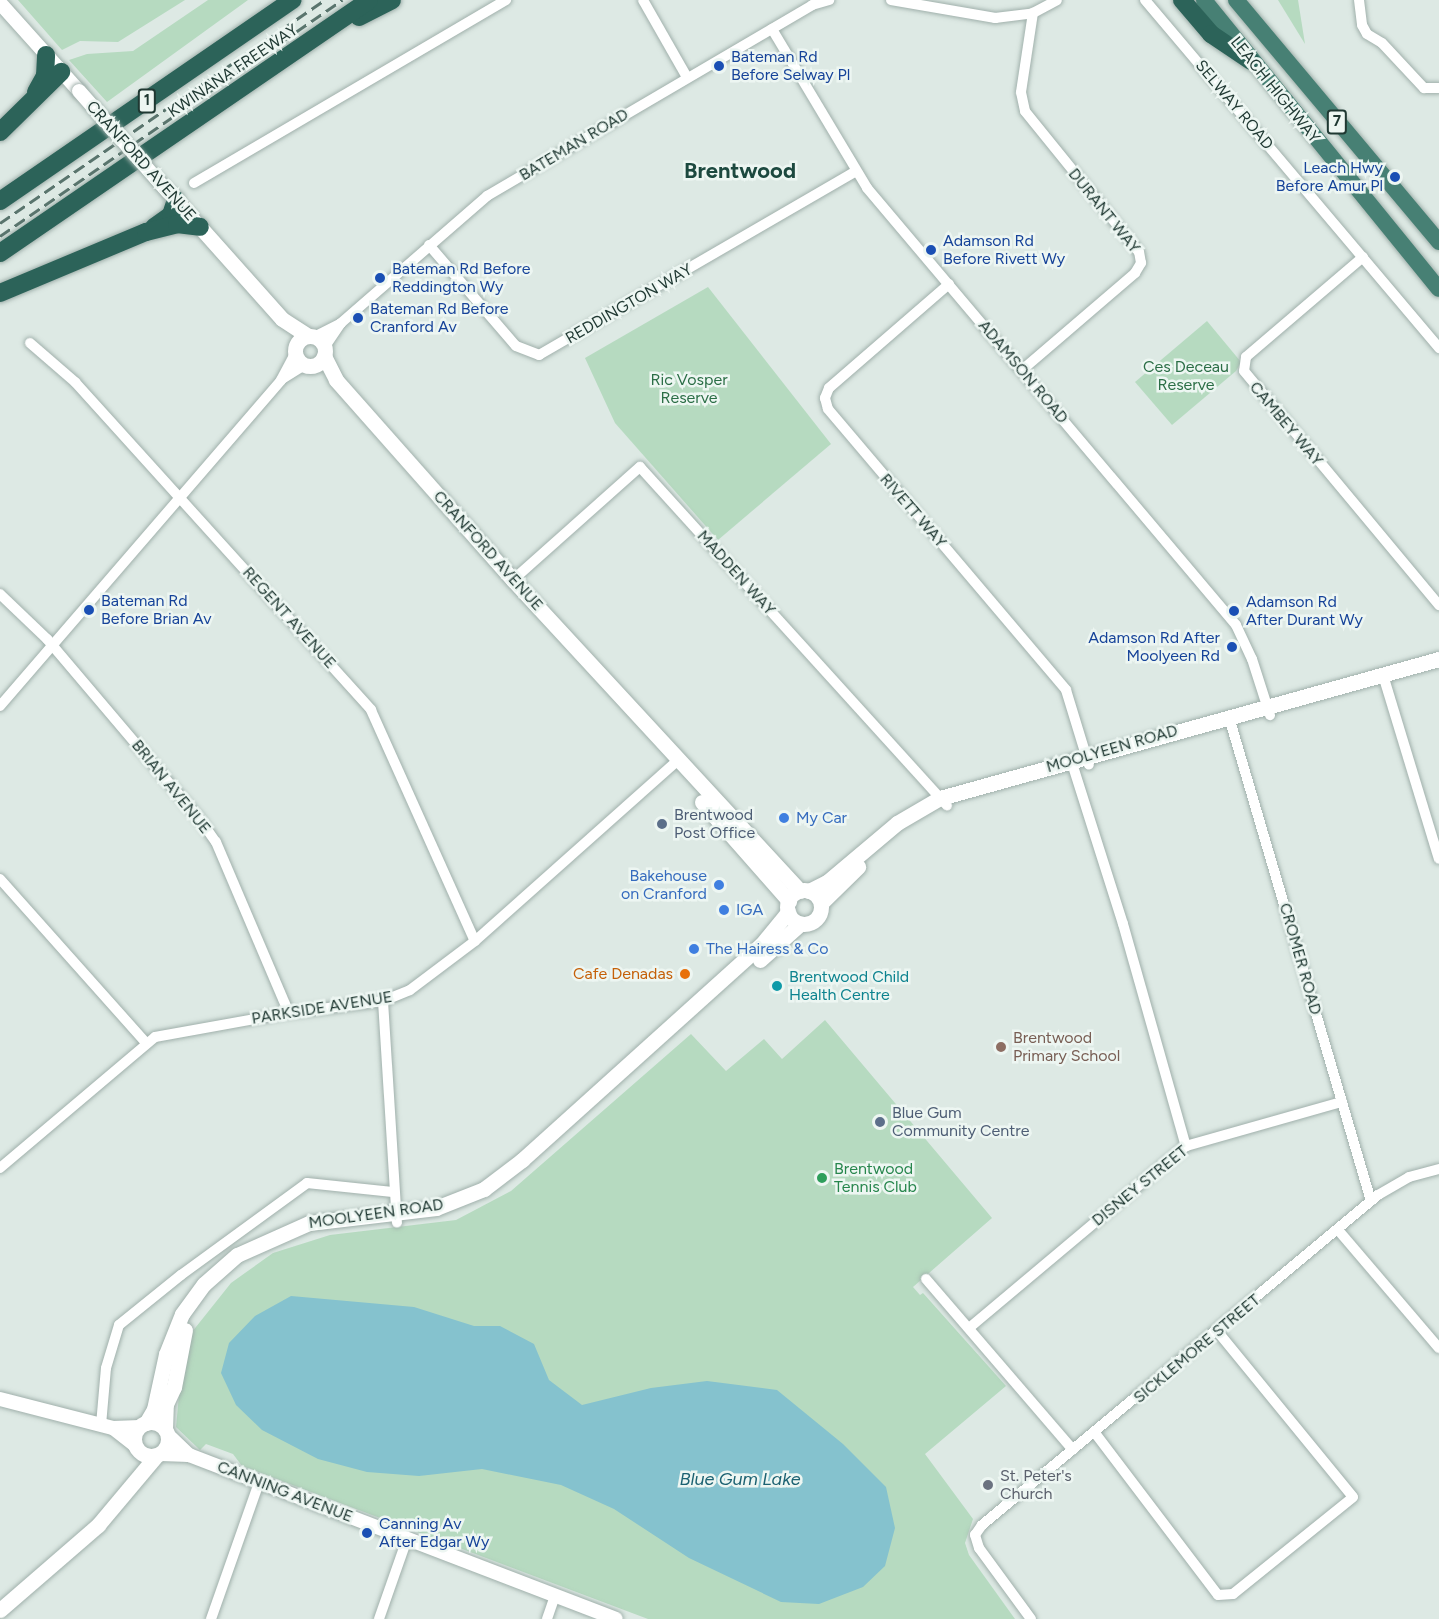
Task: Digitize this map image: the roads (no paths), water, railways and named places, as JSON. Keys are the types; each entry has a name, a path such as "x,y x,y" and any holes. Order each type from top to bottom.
{"highway":[{"name":"KWINANA FREEWAY","path":"0,201 293,0"},
{"name":"KWINANA FREEWAY","path":"0,254 369,0"},
{"path":"312,41 392,0"},
{"path":"1182,0 1211,34 1251,61"},
{"name":"LEACH HIGHWAY","path":"1204,0 1251,61 1437,284"},
{"name":"LEACH HIGHWAY","path":"1236,0 1439,242"},
{"path":"31,102 45,76 46,55"},
{"path":"0,132 61,72"},
{"path":"146,232 171,215 172,196"},
{"path":"0,293 146,232 177,224 200,227"}],"main road":[{"name":"CRANFORD AVENUE","path":"200,227 641,721 675,763 796,899"},
{"name":"MOOLYEEN ROAD","path":"1384,679 1439,659"},
{"name":"MOOLYEEN ROAD","path":"167,1432 166,1404 174,1387 181,1336 196,1308 214,1287 282,1239 323,1229 396,1218 452,1204 500,1179 762,945 796,899 827,882 897,823 944,802 1088,760 1384,679 1439,668"},
{"name":"MOOLYEEN ROAD","path":"142,1425 154,1409 166,1354 182,1314 204,1284 228,1263 290,1228 448,1214 505,1185 800,924 816,919 821,903 906,828 944,802"},
{"path":"800,924 796,899 821,903"},
{"name":"CANNING AVENUE","path":"142,1425 157,1423 167,1432"},
{"path":"135,1478 136,1447 142,1425"},
{"path":"0,1610 98,1525 135,1478 168,1446 167,1432"},
{"name":"CANNING AVENUE","path":"136,1447 158,1455"}],"street":[{"path":"194,183 506,0"},
{"path":"643,0 687,77"},
{"name":"BATEMAN ROAD","path":"0,706 281,380 310,351 429,245 487,196 812,5 829,0"},
{"path":"891,0 995,18 1033,12 1057,0"},
{"name":"SELWAY ROAD","path":"1145,0 1439,348"},
{"path":"1359,0 1362,25 1424,88 1439,88"},
{"name":"CRANFORD AVENUE","path":"0,3 200,227"},
{"name":"DURANT WAY","path":"1022,370 1135,273 1142,257 1025,111 1020,92 1033,12"},
{"name":"ADAMSON ROAD","path":"772,28 855,172 1236,625 1268,711"},
{"name":"REDDINGTON WAY","path":"429,245 516,346 539,356 855,172"},
{"name":"CAMBEY WAY","path":"1363,257 1246,357 1244,371 1439,605"},
{"name":"RIVETT WAY","path":"949,284 829,388 825,398 828,409 1066,690 1088,760"},
{"name":"REGENT AVENUE","path":"30,344 75,382 371,710 475,941"},
{"name":"MADDEN WAY","path":"513,580 640,467 944,802"},
{"name":"BRIAN AVENUE","path":"0,594 52,645 216,842 289,1013"},
{"path":"1384,679 1439,859"},
{"name":"CROMER ROAD","path":"1231,721 1371,1201"},
{"name":"PARKSIDE AVENUE","path":"0,1168 145,1042 168,1033 289,1013 383,1001 410,990 475,941 675,763"},
{"path":"1072,765 1186,1146"},
{"path":"0,879 145,1042"},
{"path":"383,1001 396,1218"},
{"name":"DISNEY STREET","path":"969,1328 1186,1146 1342,1102"},
{"name":"SICKLEMORE STREET","path":"1031,1619 979,1548 975,1535 982,1525 1218,1332 1339,1231 1371,1201 1409,1177 1439,1169"},
{"path":"107,1427 106,1368 119,1325 181,1275 307,1183 393,1192"},
{"path":"1339,1231 1439,1348"},
{"path":"926,1279 1073,1450"},
{"path":"1095,1433 1218,1595 1233,1594 1358,1497 1218,1332"},
{"name":"CANNING AVENUE","path":"0,1399 107,1427 142,1425"},
{"name":"CANNING AVENUE","path":"107,1427 136,1447"},
{"name":"CANNING AVENUE","path":"167,1432 189,1455"},
{"name":"CANNING AVENUE","path":"158,1455 189,1455 616,1619"},
{"path":"211,1619 259,1483"},
{"path":"379,1619 407,1539"},
{"path":"547,1619 555,1596"}],"water":[{"name":"Blue Gum Lake","path":"291,1296 414,1307 474,1326 500,1326 534,1344 549,1380 582,1405 651,1388 707,1381 777,1390 843,1444 886,1487 895,1528 885,1566 863,1587 819,1604 781,1602 689,1558 614,1509 561,1485 482,1469 419,1476 367,1472 318,1459 262,1430 236,1405 221,1373 229,1343 255,1316"}],"railway":[{"path":"0,223 324,0"},
{"path":"0,236 342,0"}],"place":[{"name":"Bateman Rd Before Selway Pl","path":"719,66"},
{"name":"Leach Hwy Before Amur Pl","path":"1395,177"},
{"name":"Adamson Rd Before Rivett Wy","path":"931,250"},
{"name":"Bateman Rd Before Reddington Wy","path":"380,278"},
{"name":"Bateman Rd Before Cranford Av","path":"358,318"},
{"name":"Bateman Rd Before Brian Av","path":"89,610"},
{"name":"Adamson Rd After Durant Wy","path":"1234,611"},
{"name":"Adamson Rd After Moolyeen Rd","path":"1232,647"},
{"name":"My Car","path":"784,818"},
{"name":"Brentwood Post Office","path":"662,824"},
{"name":"Bakehouse on Cranford","path":"719,885"},
{"name":"IGA","path":"724,910"},
{"name":"The Hairess & Co","path":"694,949"},
{"name":"Cafe Denadas","path":"685,974"},
{"name":"Brentwood Child Health Centre","path":"777,986"},
{"name":"Brentwood Primary School","path":"1001,1047"},
{"name":"Blue Gum Community Centre","path":"880,1122"},
{"name":"Brentwood Tennis Club","path":"822,1178"},
{"name":"St. Peter's Church","path":"988,1485"},
{"name":"Canning Av After Edgar Wy","path":"367,1533"}],"district":[{"name":"Brentwood","path":"740,171"}],"park label":[{"name":"Ces Deceau Reserve","path":"1186,376"},
{"name":"Ric Vosper Reserve","path":"689,389"}]}
